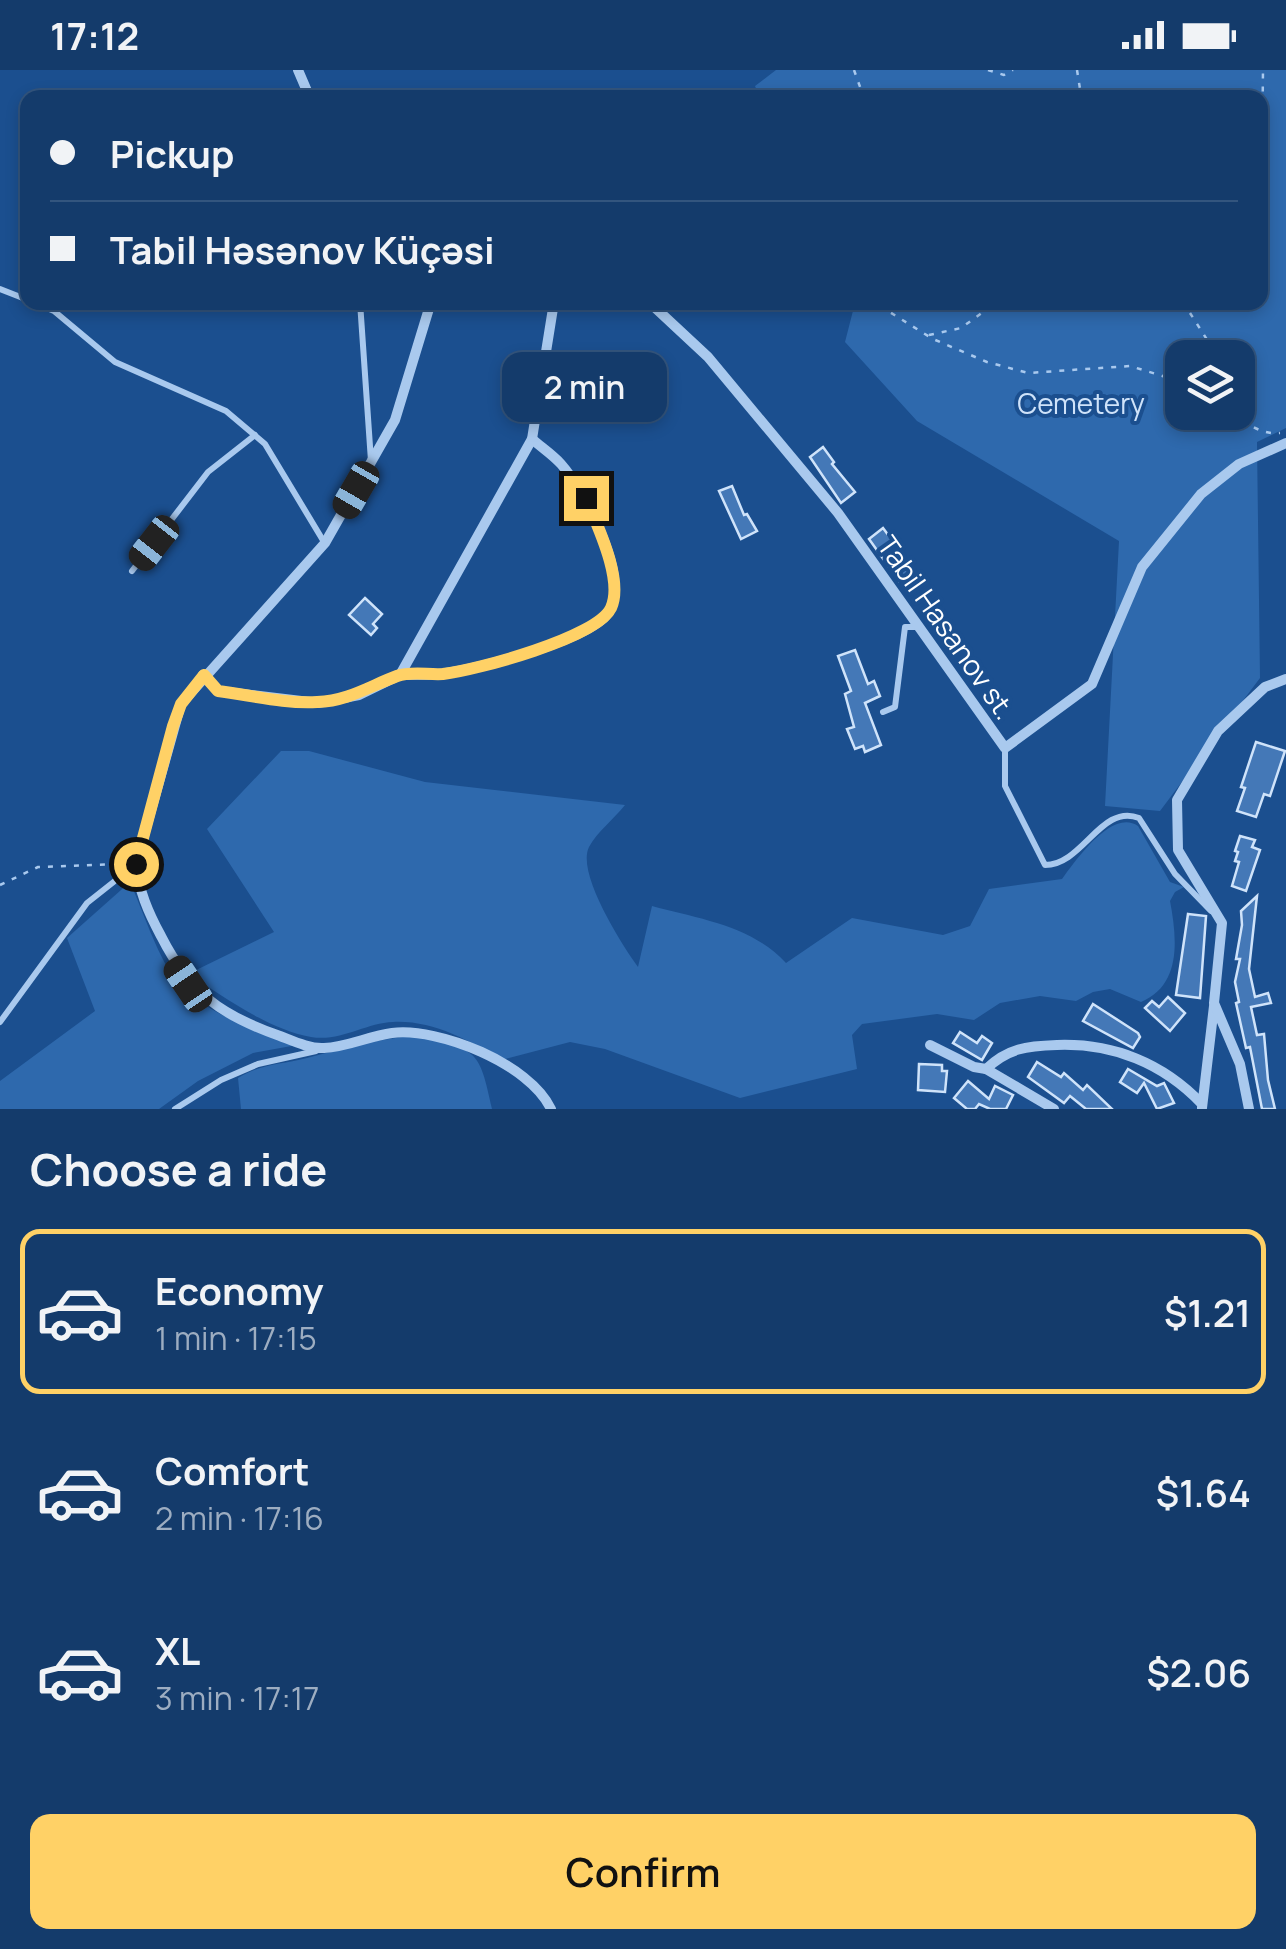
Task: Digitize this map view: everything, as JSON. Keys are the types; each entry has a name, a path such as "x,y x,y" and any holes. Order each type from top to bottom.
{"street":[{"path":"429,310 395,420 325,543 181,704 136,864 139,891 188,984 253,1027 322,1049 393,1032 418,1031 447,1037 504,1064 529,1083 551,1109"},
{"path":"400,675 532,439 553,310"},
{"name":"Tabil Hasanov st.","path":"658,310 708,357 838,513 1005,748 1092,684 1142,567 1202,494 1239,464 1286,442"},
{"path":"204,675 218,691 318,702 360,695 400,675 445,674 525,654 587,630 608,614 614,601 604,538 586,498 560,463 532,439"},
{"path":"1202,1107 1222,923 1178,850 1177,800 1218,731 1265,686 1286,679"},
{"path":"1214,1003 1240,1064 1249,1109"},
{"path":"986,1069 1014,1048 1082,1043 1170,1074 1202,1107"},
{"path":"930,1044 974,1068 986,1069 1054,1109"}],"lane":[{"path":"52,310 115,362 226,410 265,444 325,543"},
{"path":"361,310 371,464"},
{"path":"132,571 208,472 255,436"},
{"path":"883,712 895,707 905,627 924,629"},
{"path":"1005,748 1005,786 1045,865 1056,865 1073,857 1110,820 1129,814 1139,818 1175,874 1222,923"},
{"path":"0,1022 87,903 136,864"},
{"path":"175,1109 221,1080 258,1064 322,1049"}],"path":[{"path":"988,70 1004,75 1014,70"},
{"path":"888,310 928,336 987,362 1028,373 1130,366 1165,377"},
{"path":"928,336 961,328 986,310"},
{"path":"1188,310 1207,340"},
{"path":"1255,427 1272,434 1286,432"},
{"path":"0,885 38,867 136,864"}],"green space":[{"name":"Cemetery","path":"776,70 1286,70 1286,428 1257,442 1260,678 1160,811 1105,806 1119,541 917,421 845,342 853,310 1268,310 1268,90 757,90 755,86"},
{"path":"281,751 309,751 425,782 625,805 592,841 587,859 603,908 638,967 652,906 741,932 786,963 852,918 943,935 970,926 989,889 1062,879 1095,839 1117,824 1128,822 1138,826 1170,882 1184,887 1170,901 1174,959 1164,984 1141,1002 1110,989 1076,1001 1040,996 1000,1003 974,1020 937,1014 862,1024 852,1035 857,1069 740,1098 605,1049 570,1042 501,1060 450,1033 408,1022 383,1023 333,1037 311,1037 263,1020 188,974 274,932 207,829"},
{"path":"130,882 161,956 184,989 230,1019 297,1045 253,1053 198,1081 159,1109 0,1109 0,1081 95,1011 67,938"},
{"path":"417,1036 453,1045 472,1055 479,1063 492,1109 241,1109 238,1078 256,1070 375,1041"}],"building":[{"path":"823,447 855,492 841,503 810,457"},
{"path":"732,486 744,515 757,531 741,539 719,491"},
{"path":"883,528 914,570 899,581 869,539"},
{"path":"365,598 382,614 373,624 377,628 371,635 349,615"},
{"path":"855,650 868,684 874,681 880,696 865,703 881,745 865,752 863,746 855,749 847,729 854,727 845,694 851,691 838,656"},
{"path":"1256,742 1285,751 1270,796 1264,794 1256,817 1237,811"},
{"path":"1240,836 1255,840 1252,847 1260,850 1246,891 1232,886 1239,862 1235,861 1235,851"},
{"path":"1257,896 1249,969 1255,997 1268,993 1271,1003 1251,1007 1257,1035 1264,1034 1275,1109 1262,1109 1250,1047 1246,1048 1236,1003 1241,911"},
{"path":"1188,914 1206,916 1200,998 1176,995"},
{"path":"1168,997 1185,1013 1170,1031 1145,1008 1152,1001 1159,1007"},
{"path":"1093,1004 1138,1033 1140,1037 1133,1048 1083,1021"},
{"path":"960,1032 977,1043 982,1036 992,1043 982,1060 953,1043"},
{"path":"1037,1062 1061,1077 1064,1073 1083,1090 1087,1085 1112,1109 1086,1109 1070,1096 1064,1103 1028,1077"},
{"path":"919,1064 942,1065 942,1071 947,1071 945,1092 918,1090"},
{"path":"1128,1069 1157,1086 1164,1083 1174,1103 1157,1109 1144,1083 1137,1093 1120,1082"},
{"path":"968,1081 989,1099 995,1086 1013,1095 1006,1109 979,1104 975,1109 967,1109 954,1098"}],"route":[{"path":"136,864 173,726 181,704 204,675 218,691 318,702 360,695 400,675 445,674 525,654 587,630 608,614 614,601 613,580 604,538 586,498"}]}
